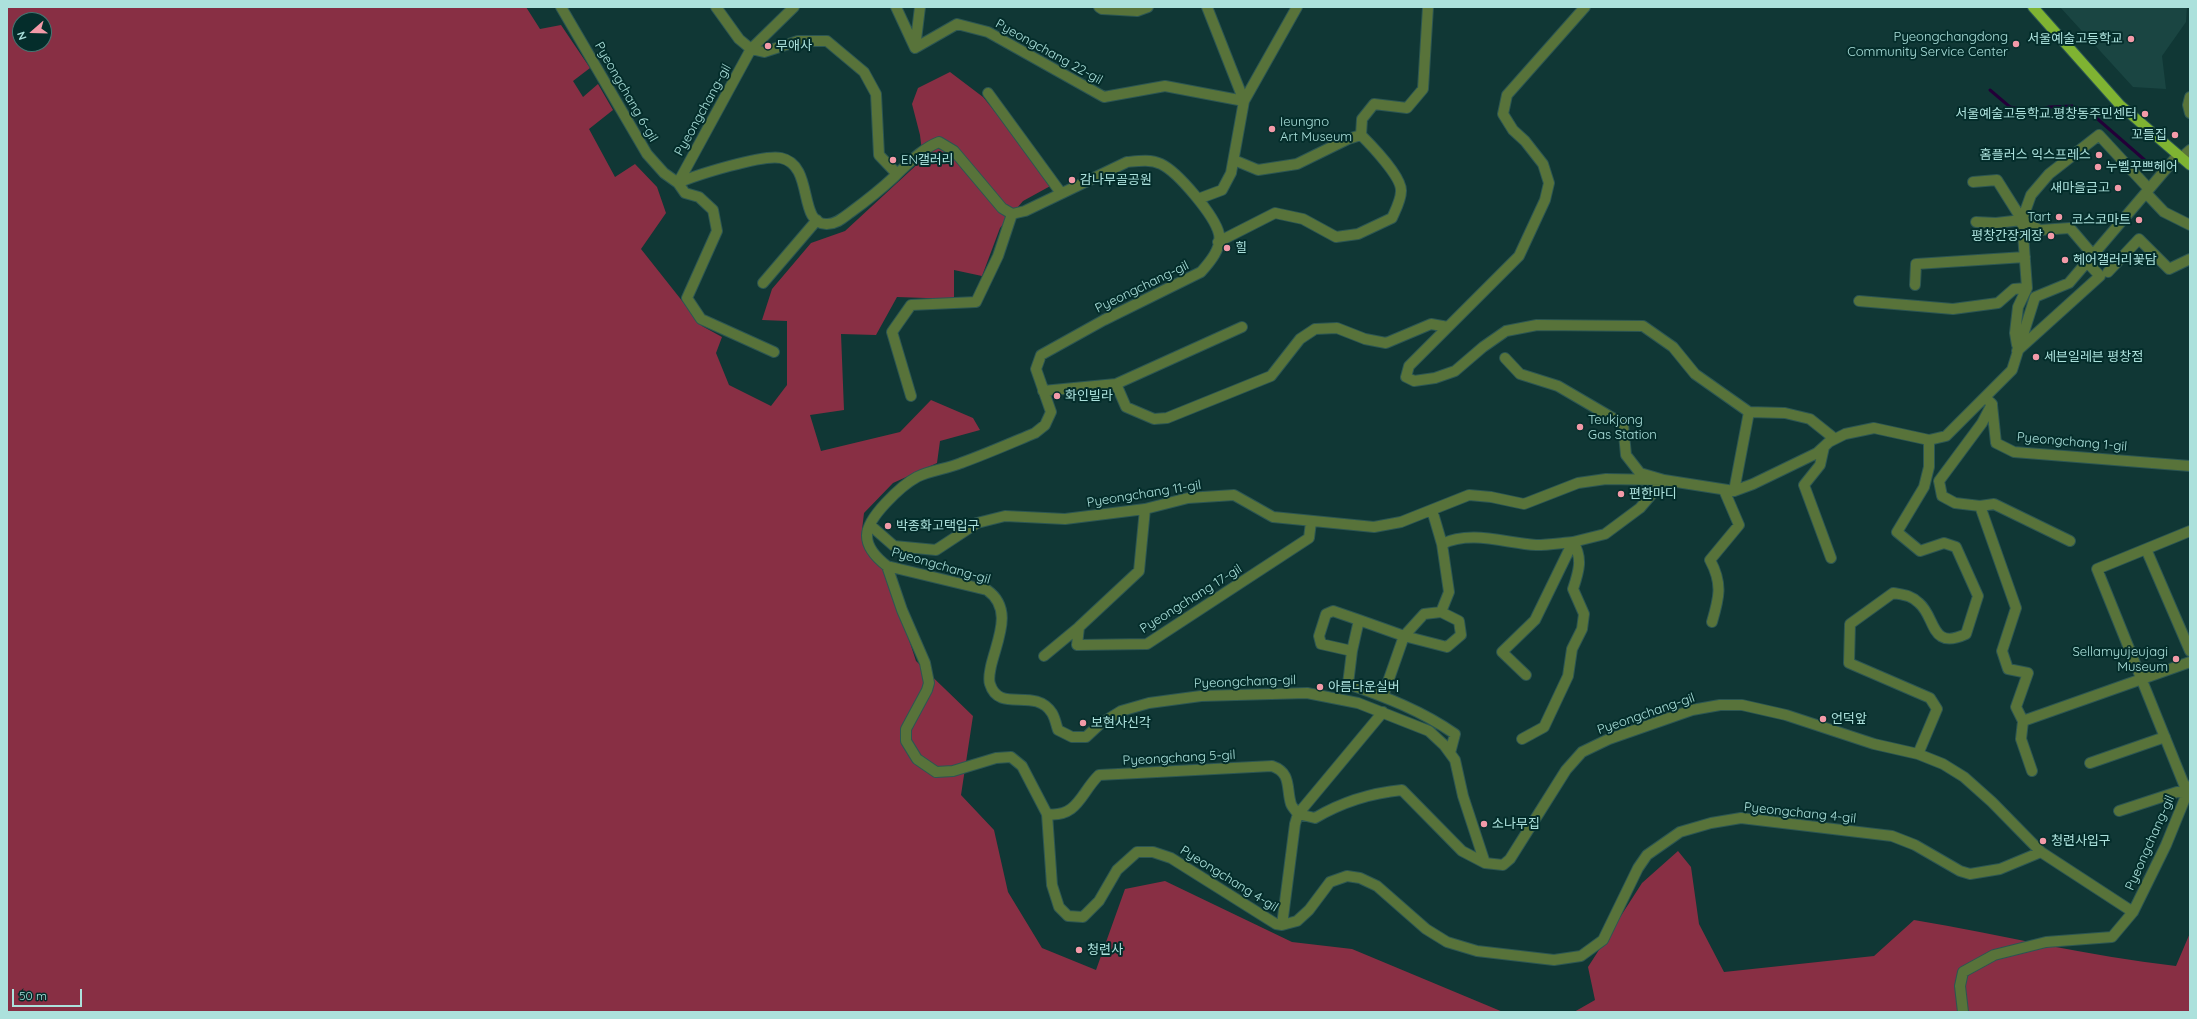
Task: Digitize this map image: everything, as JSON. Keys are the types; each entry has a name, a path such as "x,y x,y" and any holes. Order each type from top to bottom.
{"main road":[{"path":"2033,7 2120,105 2190,165"}],"street":[{"name":"Pyeongchang 6-gil","path":"561,7 647,154 664,173 678,183 685,193 699,197 713,210 717,231 687,298 701,319 774,352"},
{"path":"716,7 739,39 751,49 764,52 798,41 827,41 864,72 876,94 879,155 897,174"},
{"name":"Pyeongchang-gil","path":"678,183 751,49 794,7"},
{"path":"896,7 915,48"},
{"path":"915,48 920,7"},
{"path":"1099,7 1102,9 1137,11 1148,7"},
{"path":"1207,7 1244,101"},
{"path":"1198,199 1222,190 1231,173 1244,101 1297,7"},
{"path":"1218,242 1274,213 1303,219 1336,237 1358,234 1392,218 1400,199 1402,189 1382,155 1361,135 1362,119 1374,104 1407,108 1423,89 1428,7"},
{"path":"1585,7 1507,95 1503,114 1513,130 1525,141 1543,164 1549,183 1545,200 1519,256 1409,366 1406,377 1414,381 1435,378 1455,371 1506,331 1537,325 1643,326 1673,347 1695,374 1749,412 1785,414 1810,419 1834,439"},
{"name":"Pyeongchang 22-gil","path":"915,48 957,24 988,32 1104,97 1165,86 1244,101"},
{"path":"988,93 1061,193"},
{"path":"2190,97 2188,105 2190,113"},
{"path":"1234,160 1258,170 1297,164 1348,139 1361,135"},
{"path":"2017,351 2015,333 2018,307 2026,288 2023,216 2031,195 2049,174 2099,135 2164,212 2190,225"},
{"path":"678,183 752,161 772,157 781,158 794,165 802,177 806,200 811,214 817,220 826,224 836,222 872,197 927,147 939,142 954,151 1002,208 1012,214 1025,211 1127,162 1143,160 1161,164 1180,179 1198,199 1213,221 1219,235 1218,242"},
{"name":"Pyeongchang 11-gil","path":"1505,358 1520,374 1558,386 1623,424 1626,455 1640,473 1664,480 1729,490 1753,484 1817,453 1834,439 1845,434 1874,428 1929,440 1946,436 1988,400 2002,379 2012,370 2035,297 2069,283 2147,191 2180,156 2190,150"},
{"path":"1973,182 1997,180 2019,215 2023,216 2040,230 2070,228 2100,276 2017,351"},
{"path":"911,396 892,332 911,305 976,302 998,256 1012,214"},
{"path":"1976,222 1996,223 2023,216"},
{"path":"763,283 817,220"},
{"path":"2108,272 2139,239 2169,269 2190,259"},
{"name":"Pyeongchang-gil","path":"1218,242 1212,260 1201,272 1104,320 1041,355 1036,369 1051,412 1045,425 1035,433 961,464 917,477 896,493 881,508 870,525 866,534 867,540 876,556 887,566 987,590 999,601 1003,616 989,678 993,691 1005,699 1028,698 1036,700 1051,712 1058,730 1072,737 1086,737 1100,724 1121,711 1149,703 1201,696 1307,693 1358,703 1429,731 1450,753 1455,760 1466,804 1485,863 1503,865 1510,859 1566,770 1582,752 1609,739 1692,710 1720,705 1742,705 1786,715 1874,744 1918,754 1943,764 1964,777 1992,802 2041,852 2133,912"},
{"path":"1916,285 1916,264 2024,257"},
{"path":"1859,301 1953,309 1998,303 2014,289 2026,288"},
{"path":"1116,384 1126,407 1154,419 1167,418 1271,376 1300,339 1315,329 1337,328 1365,339 1386,343 1431,324 1448,327"},
{"path":"1043,391 1116,384 1242,327"},
{"name":"Pyeongchang 11-gil","path":"1988,400 1982,423 1939,481 1942,496 1955,503 1980,506 1994,504 2070,541"},
{"name":"Pyeongchang 1-gil","path":"1988,400 1996,443 2014,452 2190,466"},
{"path":"1712,622 1720,596 1717,573 1710,560 1739,525 1729,490 1749,412"},
{"path":"1918,754 1937,709 1930,698 1849,663 1850,624 1893,593 1910,595 1921,604 1935,632 1943,637 1958,638 1966,634 1978,596 1956,547 1944,543 1920,551 1897,532 1924,487 1929,467 1929,440"},
{"path":"1824,447 1820,465 1804,484 1831,558"},
{"name":"Pyeongchang 11-gil","path":"870,525 894,546 936,550 977,523 1005,516 1065,519 1145,509 1188,498 1234,496 1273,517 1311,522 1374,527 1401,522 1469,495 1491,497 1524,504 1585,482 1606,479 1664,480"},
{"path":"1442,544 1455,538 1492,538 1536,545 1572,542 1605,534 1640,508 1664,480"},
{"path":"1980,506 2016,608 2002,651 2008,669 2028,673 2016,706 2023,721 2021,739 2032,771"},
{"path":"1044,656 1079,627 1139,571 1145,509"},
{"path":"1432,510 1442,544 1449,592 1441,612"},
{"name":"Pyeongchang 17-gil","path":"1079,627 1077,645 1147,644 1309,538 1311,522"},
{"path":"2119,811 2177,792 2189,790 2165,737 2097,569 2190,531"},
{"path":"1526,675 1502,652 1535,620 1572,542"},
{"path":"1522,739 1544,727 1568,676 1572,649 1582,629 1584,614 1573,589 1581,568 1578,550 1572,542"},
{"path":"2146,549 2190,651"},
{"path":"887,566 902,610 925,663 929,682 927,690 906,729 906,740 918,759 936,772 953,771 996,758 1011,758 1022,766 1047,814"},
{"path":"1352,651 1321,644 1319,636 1326,614 1333,611 1404,636 1448,647 1461,635 1459,621 1441,612 1424,614 1404,636 1383,696"},
{"path":"1359,620 1352,651 1348,684 1383,696 1431,717 1455,734 1450,753"},
{"path":"2023,721 2190,662"},
{"path":"1282,925 1295,824 1298,814 1383,712"},
{"path":"2090,763 2165,737"},
{"name":"Pyeongchang 5-gil","path":"1047,814 1062,815 1076,806 1099,775 1272,766 1280,769 1287,779 1291,805 1298,814"},
{"path":"1298,814 1315,818 1326,812 1375,793 1402,790 1462,851 1485,863"},
{"name":"Pyeongchang-gil","path":"1963,1012 1960,986 1963,972 1984,959 2046,942 2112,937 2133,912 2166,845 2189,790"},
{"name":"Pyeongchang 4-gil","path":"1047,814 1052,885 1059,907 1068,916 1083,917 1099,900 1117,870 1137,852 1153,852 1171,858 1276,924 1282,925 1297,921 1308,910 1330,882 1347,876 1360,878 1377,886 1421,925 1447,942 1477,951 1554,960 1581,956 1603,940 1638,868 1647,855 1680,832 1711,823 1741,818 1892,836 1915,845 1960,871 1970,874 2000,869 2041,852"}],"shaded area":[{"path":"7,7 526,7 540,29 561,25 590,68 573,81 583,97 598,84 613,110 589,129 615,177 635,164 657,187 666,213 641,249 702,326 722,337 716,353 729,385 771,406 787,385 787,321 762,320 772,289 811,243 845,231 923,159 920,135 912,104 918,88 950,72 983,97 1054,184 1023,201 1000,228 982,276 954,270 954,299 897,297 876,335 841,334 844,410 810,415 821,451 900,432 931,400 973,418 980,430 940,441 937,463 893,483 864,513 862,530 878,561 884,564 916,661 973,716 961,795 994,830 1008,892 1042,948 1096,970 1125,889 1165,881 1292,942 1352,949 1503,1012 7,1012"},
{"name":"서울예술고등학교","path":"2060,7 2187,7 2186,22 2162,56 2166,89 2133,87"},
{"path":"1678,851 1691,867 1699,924 1724,972 1874,956 1914,920 2110,957 2176,966 2190,933 2190,1012 1574,1012 1595,1000 1588,967 1642,883"}],"waterway":[{"path":"1990,90 2010,107 2032,111 2049,107 2072,106 2093,115 2147,162"}],"place":[{"name":"서울예술고등학교","path":"2131,39"},
{"name":"Pyeongchangdong Community Service Center","path":"2016,44"},
{"name":"무애사","path":"768,46"},
{"name":"서울예술고등학교.평창동주민센터","path":"2145,114"},
{"name":"Ieungno Art Museum","path":"1272,129"},
{"name":"꼬들집","path":"2175,135"},
{"name":"홈플러스 익스프레스","path":"2099,155"},
{"name":"EN갤러리","path":"893,160"},
{"name":"누벨꾸쁘헤어","path":"2098,167"},
{"name":"감나무골공원","path":"1072,180"},
{"name":"새마을금고","path":"2118,188"},
{"name":"Tart","path":"2059,217"},
{"name":"코스코마트","path":"2139,220"},
{"name":"평창간장게장","path":"2051,236"},
{"name":"힐","path":"1227,248"},
{"name":"헤어갤러리꽃담","path":"2065,260"},
{"name":"세븐일레븐 평창점","path":"2036,357"},
{"name":"화인빌라","path":"1057,396"},
{"name":"Teukjong Gas Station","path":"1580,427"},
{"name":"편한마디","path":"1621,494"},
{"name":"박종화고택입구","path":"888,526"},
{"name":"Sellamyujeujagi Museum","path":"2176,659"},
{"name":"아름다운실버","path":"1320,687"},
{"name":"언덕앞","path":"1823,719"},
{"name":"보현사신각","path":"1083,723"},
{"name":"소나무집","path":"1484,824"},
{"name":"청련사입구","path":"2043,841"},
{"name":"청련사","path":"1079,950"}]}
